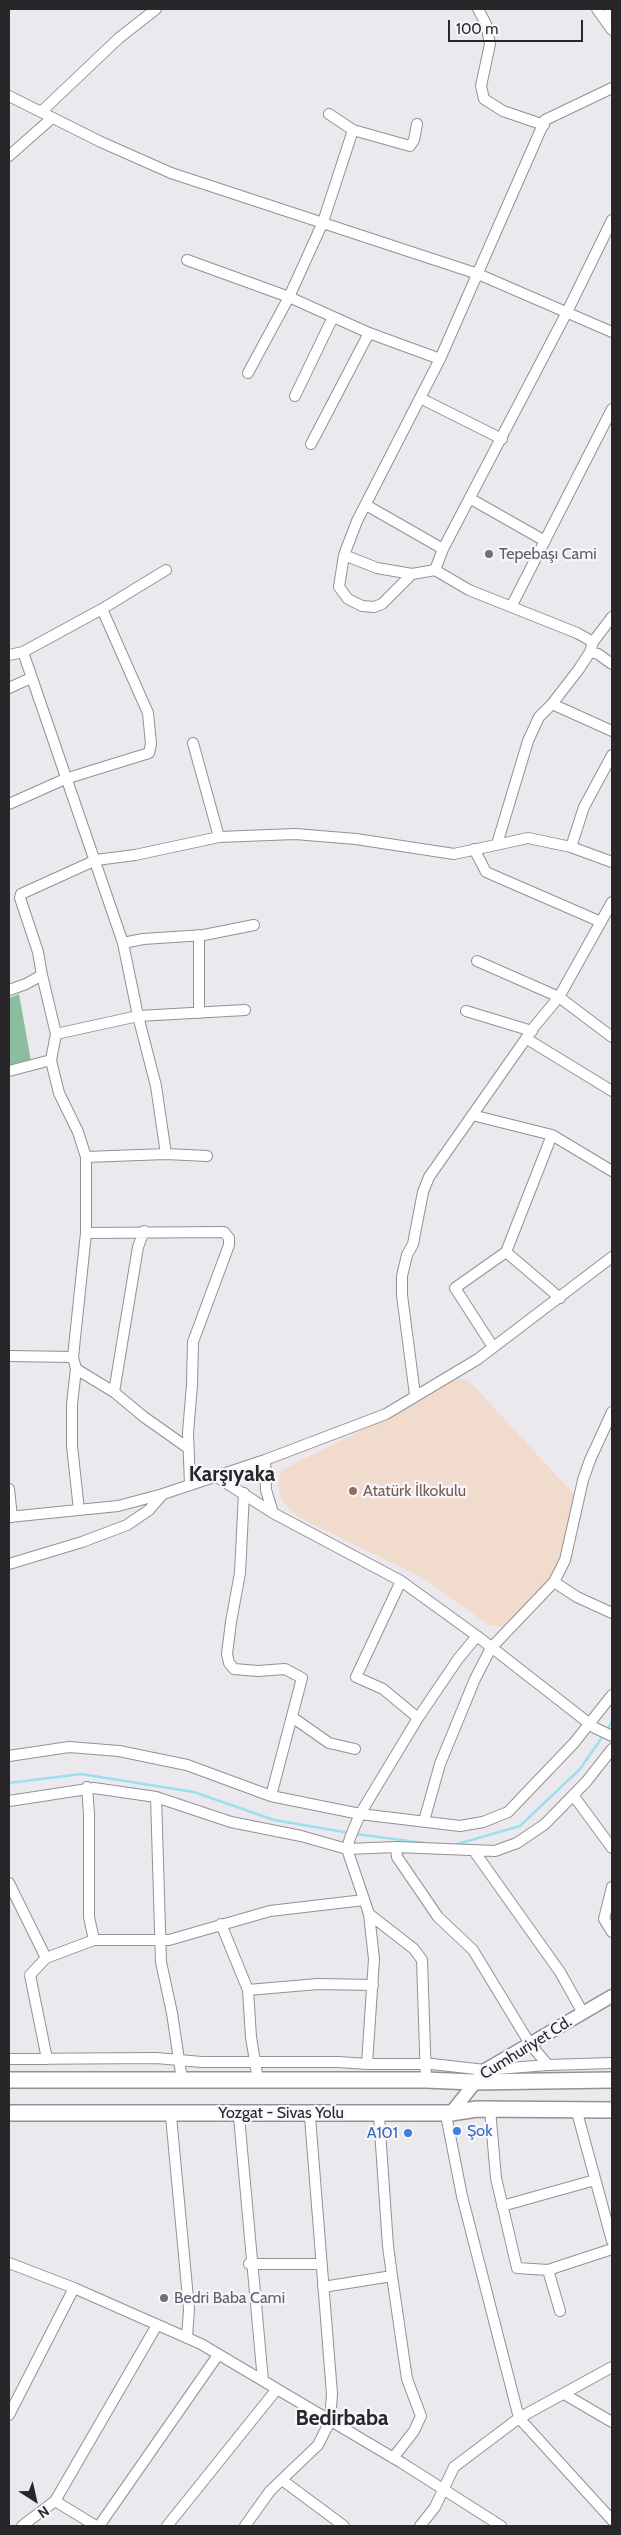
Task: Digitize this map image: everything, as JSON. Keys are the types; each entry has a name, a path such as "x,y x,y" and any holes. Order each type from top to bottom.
{"highway":[{"name":"Yozgat - Sivas Yolu","path":"9,2080 426,2080 473,2082 612,2080"},
{"name":"Yozgat - Sivas Yolu","path":"9,2114 448,2114 612,2110"}],"main road":[{"name":"Cumhuriyet Cd.","path":"448,2114 484,2070 612,1996"}],"street":[{"path":"41,112 119,38 156,9"},
{"path":"478,9 486,24 490,44 482,86 484,99 502,111 544,125"},
{"path":"597,9 608,14 612,30"},
{"path":"412,574 382,604 374,607 362,606 348,599 339,587 344,555 366,505 440,359 545,120 612,88"},
{"path":"9,96 171,173 478,274 612,332"},
{"path":"329,114 354,130 410,146 414,140 417,124"},
{"path":"9,156 52,118"},
{"path":"248,372 289,297 323,222 354,130"},
{"path":"435,570 443,549 609,236 612,220"},
{"path":"187,260 289,297 369,333 440,359"},
{"path":"295,396 333,318"},
{"path":"311,444 369,333"},
{"path":"420,398 502,439"},
{"path":"511,607 612,409"},
{"path":"471,499 546,541"},
{"path":"366,505 443,549"},
{"path":"344,555 377,568 412,574 435,570 469,590 577,633 598,654 612,664"},
{"path":"9,655 23,652 102,609 166,570"},
{"path":"9,804 65,779 149,753 151,744 148,714 133,675 102,609"},
{"path":"497,844 528,741 539,716 552,704 612,616"},
{"path":"23,652 65,779 96,860 123,943 138,1016 156,1086 166,1154"},
{"path":"9,688 31,678"},
{"path":"552,704 612,731"},
{"path":"193,743 219,837"},
{"path":"570,846 584,807 612,755"},
{"path":"79,1510 72,1446 72,1404 76,1369 73,1357 86,1233 86,1157 78,1132 59,1093 51,1060 56,1034 38,952 20,898 21,894 96,860 136,855 219,837 295,834 356,840 454,854 528,838 570,846 612,862"},
{"path":"474,849 486,872 601,922"},
{"path":"9,900 20,898"},
{"path":"415,1395 402,1295 402,1276 407,1255 413,1244 422,1192 429,1177 472,1115 529,1035 559,997 612,902"},
{"path":"123,943 142,939 200,935 254,925"},
{"path":"199,1013 200,935"},
{"path":"477,961 559,997 612,1037"},
{"path":"9,990 42,976"},
{"path":"56,1034 138,1016 245,1010"},
{"path":"466,1011 529,1035 612,1091"},
{"path":"9,1072 51,1060"},
{"path":"472,1115 552,1135 612,1171"},
{"path":"493,1347 475,1323 455,1288 506,1252 552,1135"},
{"path":"86,1157 166,1154 207,1156"},
{"path":"86,1233 144,1231 224,1232 229,1238 229,1246 193,1342 188,1448 190,1486"},
{"path":"114,1392 138,1247 144,1231"},
{"path":"506,1252 560,1298"},
{"path":"9,1490 10,1517 118,1506 217,1477 377,1418 493,1347 612,1257"},
{"path":"9,1356 73,1357"},
{"path":"76,1369 114,1392 144,1417 188,1448"},
{"path":"424,1821 440,1764 475,1679 491,1648 554,1582 566,1560 590,1460 612,1412"},
{"path":"265,1460 264,1476 273,1513"},
{"path":"217,1477 273,1513 402,1582 477,1636 592,1725 612,1736"},
{"path":"244,1493 240,1574 227,1654 234,1669 285,1669 302,1678 271,1796"},
{"path":"9,1564 82,1542 127,1525 149,1510 162,1494"},
{"path":"402,1582 356,1677 383,1689 418,1718"},
{"path":"554,1582 577,1597 612,1612"},
{"path":"367,2064 374,1959 369,1914 347,1849 359,1817 418,1718 458,1659 477,1636"},
{"path":"9,1756 68,1747 119,1751 187,1765 271,1796 359,1817 424,1821 460,1826 483,1822 508,1812 592,1725 612,1694"},
{"path":"292,1717 329,1743 355,1749"},
{"path":"9,1801 87,1787 156,1797 231,1822 301,1836 347,1849 396,1847 495,1851 517,1843 545,1824 573,1795 612,1749"},
{"path":"87,1787 90,1814 88,1917 94,1940"},
{"path":"573,1795 612,1848"},
{"path":"156,1797 161,1962 172,2013 182,2080"},
{"path":"396,1847 397,1857 438,1917 473,1950 530,2044 548,2065"},
{"path":"474,1851 560,1972 582,2014"},
{"path":"9,1883 46,1958"},
{"path":"612,1887 604,1919 612,1932"},
{"path":"47,2059 30,1976 46,1958 94,1940 160,1942 270,1911 364,1900"},
{"path":"369,1914 414,1949 422,1960 426,2080"},
{"path":"221,1924 248,1990 251,2037 258,2080"},
{"path":"248,1990 318,1984 372,1985"},
{"path":"9,2059 156,2058 256,2062 426,2064 484,2070 612,2063"},
{"path":"612,2117 490,2112 496,2178 517,2268 548,2270 612,2250"},
{"path":"9,2114 239,2117 448,2114 462,2196 518,2418 612,2520"},
{"path":"171,2116 189,2309 187,2338"},
{"path":"378,2116 392,2276 407,2379 421,2416 414,2431 393,2458"},
{"path":"578,2116 612,2241"},
{"path":"239,2117 263,2381"},
{"path":"245,2526 270,2491 318,2445 330,2421 332,2394 310,2117"},
{"path":"502,2206 596,2180"},
{"path":"9,2263 74,2288 187,2338 393,2458 501,2526"},
{"path":"251,2264 322,2264"},
{"path":"548,2270 560,2311"},
{"path":"323,2288 392,2276"},
{"path":"9,2415 74,2288"},
{"path":"22,2526 55,2501 158,2325"},
{"path":"55,2501 98,2526 218,2355"},
{"path":"420,2526 435,2507 454,2467 518,2418 612,2368"},
{"path":"167,2526 276,2389"},
{"path":"564,2394 612,2422"},
{"path":"282,2480 344,2526"}],"shaded area":[{"path":"458,1378 469,1381 580,1501 566,1552 550,1579 509,1629 489,1625 423,1578 298,1517 281,1499 278,1484 282,1470 388,1417"}],"green space":[{"path":"19,994 31,1061 9,1066 9,998"}],"waterway":[{"path":"606,1731 612,1722"},
{"path":"454,1845 520,1826 580,1769 603,1736"},
{"path":"9,1783 81,1774 194,1792 274,1820 350,1833"},
{"path":"356,1834 424,1843"}],"place":[{"name":"Tepebaşı Cami","path":"489,554"},
{"name":"Atatürk İlkokulu","path":"353,1491"},
{"name":"Şok","path":"457,2131"},
{"name":"A101","path":"408,2133"},
{"name":"Bedri Baba Cami","path":"164,2298"}],"district":[{"name":"Karşıyaka","path":"232,1475"},
{"name":"Bedirbaba","path":"342,2419"}]}
